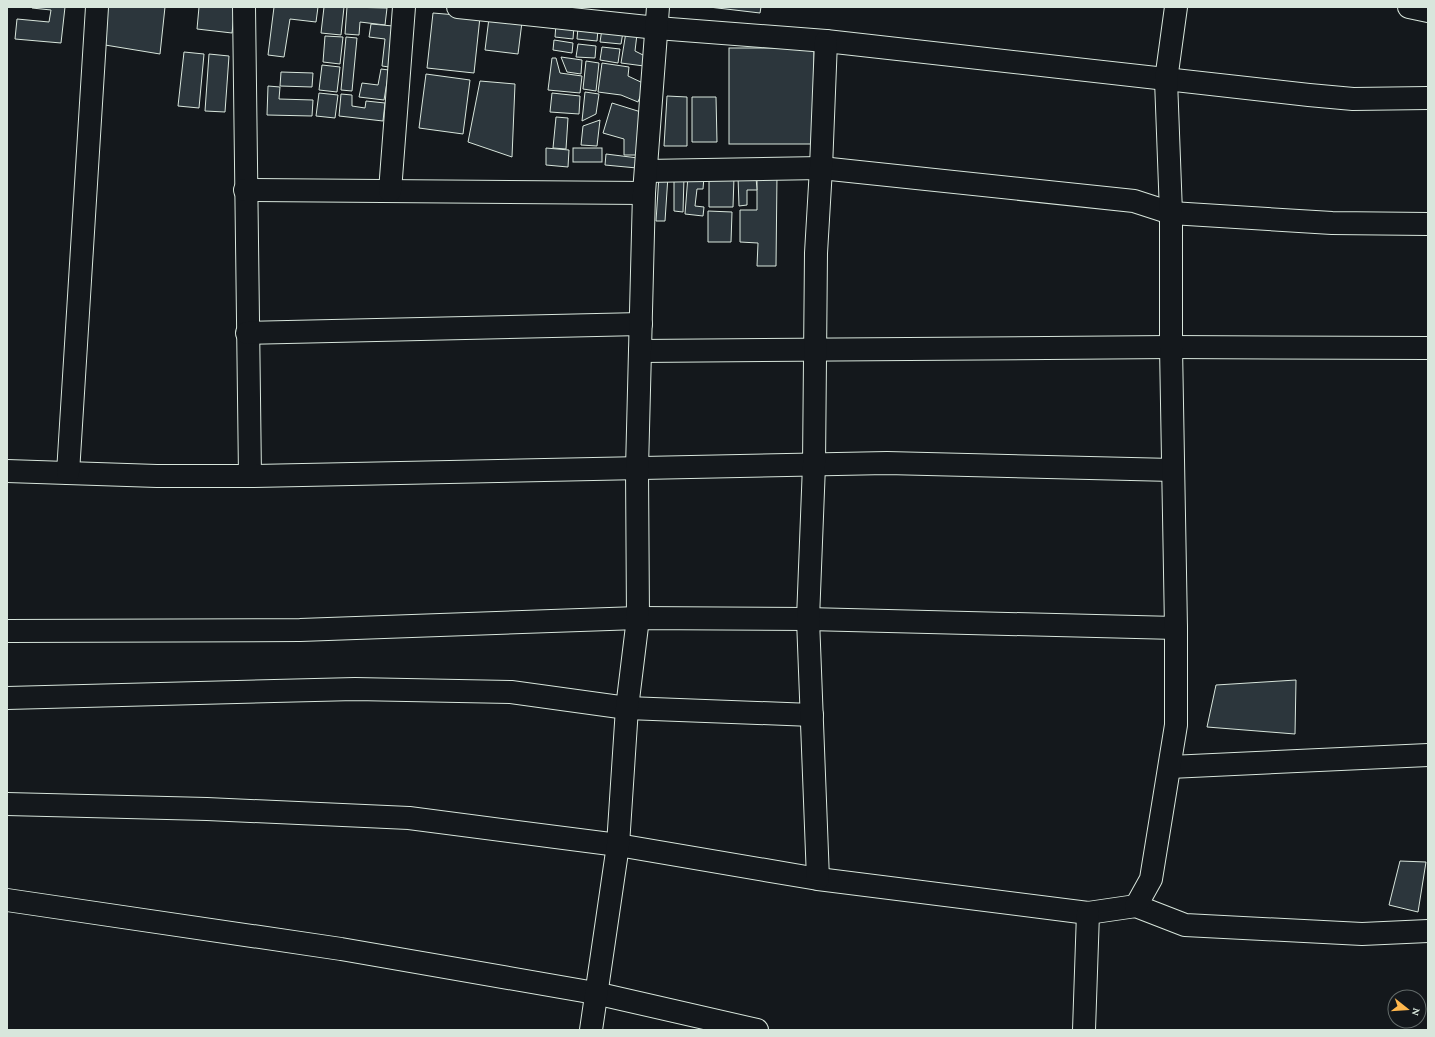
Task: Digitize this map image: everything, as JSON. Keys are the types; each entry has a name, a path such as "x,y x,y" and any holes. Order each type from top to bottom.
{"street":[{"path":"68,474 97,7"},
{"path":"244,7 245,190 250,476"},
{"path":"390,191 404,7"},
{"path":"458,7 657,28 826,42 1166,80 1353,99 1428,98"},
{"path":"591,1030 595,993 618,845 628,708 638,618 637,469 644,193 658,7"},
{"path":"1136,906 1151,879 1176,725 1176,628 1171,346 1171,213 1166,80 1176,7"},
{"path":"1409,7 1428,10"},
{"path":"818,879 808,619 814,465 816,253 826,42"},
{"path":"646,171 821,168 1134,201 1171,213 1332,224 1428,224"},
{"path":"245,190 644,193"},
{"path":"247,333 641,324"},
{"path":"640,351 1171,346 1428,348"},
{"path":"7,471 157,476 250,476 887,463 1173,470"},
{"path":"7,631 300,630 638,618 808,619 1176,628"},
{"path":"7,698 356,689 511,692 628,708 812,715"},
{"path":"1170,766 1428,755"},
{"path":"7,804 208,809 409,818 618,845 818,879 1088,913 1136,906 1185,925 1362,934 1428,931"},
{"path":"7,900 341,949 595,993 757,1030"},
{"path":"1084,1030 1088,913"}],"building":[{"path":"32,7 65,7 61,43 15,39 17,19 49,22 51,10"},
{"path":"104,7 165,7 160,54 99,44"},
{"path":"199,7 235,7 232,33 197,29"},
{"path":"274,7 318,7 316,22 290,19 284,57 268,55"},
{"path":"324,7 344,7 341,35 321,33"},
{"path":"347,7 387,8 385,25 360,22 359,35 345,34"},
{"path":"709,7 761,7 760,13"},
{"path":"433,13 480,17 474,73 427,68"},
{"path":"489,18 522,22 518,54 485,50"},
{"path":"371,24 393,26 389,67 382,66 385,39 369,37"},
{"path":"556,24 574,26 573,39 555,37"},
{"path":"578,27 598,29 597,41 577,39"},
{"path":"602,29 623,32 621,44 600,42"},
{"path":"626,32 637,34 635,51 645,56 644,66 621,63"},
{"path":"325,36 343,37 340,64 323,62"},
{"path":"346,37 357,38 352,91 341,90"},
{"path":"554,40 573,43 572,53 553,50"},
{"path":"578,44 596,46 595,58 576,57"},
{"path":"602,47 620,49 618,63 600,60"},
{"path":"729,48 814,48 814,144 729,144"},
{"path":"184,52 204,54 199,108 178,106"},
{"path":"209,54 229,56 225,112 205,111"},
{"path":"561,57 582,60 581,74 567,72"},
{"path":"552,58 556,58 560,73 582,76 580,93 548,90"},
{"path":"586,61 599,63 596,91 583,89"},
{"path":"602,63 629,67 628,76 645,84 638,102 621,95 598,92"},
{"path":"322,65 340,67 337,92 319,90"},
{"path":"381,69 389,70 384,100 359,97 362,83 378,85"},
{"path":"281,72 313,73 312,87 280,86"},
{"path":"426,74 470,80 463,134 419,128"},
{"path":"480,81 515,84 512,157 468,142"},
{"path":"268,86 280,87 279,99 313,100 312,116 267,115"},
{"path":"585,92 599,94 596,114 582,121"},
{"path":"319,93 338,95 335,118 316,116"},
{"path":"552,93 580,96 579,114 550,112"},
{"path":"341,94 352,95 352,106 365,108 366,101 385,103 383,121 339,116"},
{"path":"667,96 687,97 687,146 664,146"},
{"path":"692,97 716,97 717,142 692,142"},
{"path":"612,103 641,112 642,155 624,155 624,139 603,133"},
{"path":"556,117 568,118 566,149 553,148"},
{"path":"600,120 597,146 581,145 583,126"},
{"path":"546,148 569,150 568,167 546,165"},
{"path":"573,148 602,148 602,162 573,162"},
{"path":"606,154 638,158 637,168 605,165"},
{"path":"757,175 777,175 776,266 757,266 758,243 740,242 740,210 757,210"},
{"path":"659,176 668,176 665,221 656,221"},
{"path":"688,176 704,177 703,189 697,189 695,206 704,207 703,216 685,214"},
{"path":"674,177 684,177 683,212 674,211"},
{"path":"709,177 734,177 733,207 709,207"},
{"path":"738,177 756,177 757,190 747,190 747,205 739,206"},
{"path":"708,211 732,212 731,242 708,242"},
{"path":"1296,680 1295,734 1207,727 1216,685"},
{"path":"1400,861 1426,862 1418,912 1389,905"}]}
